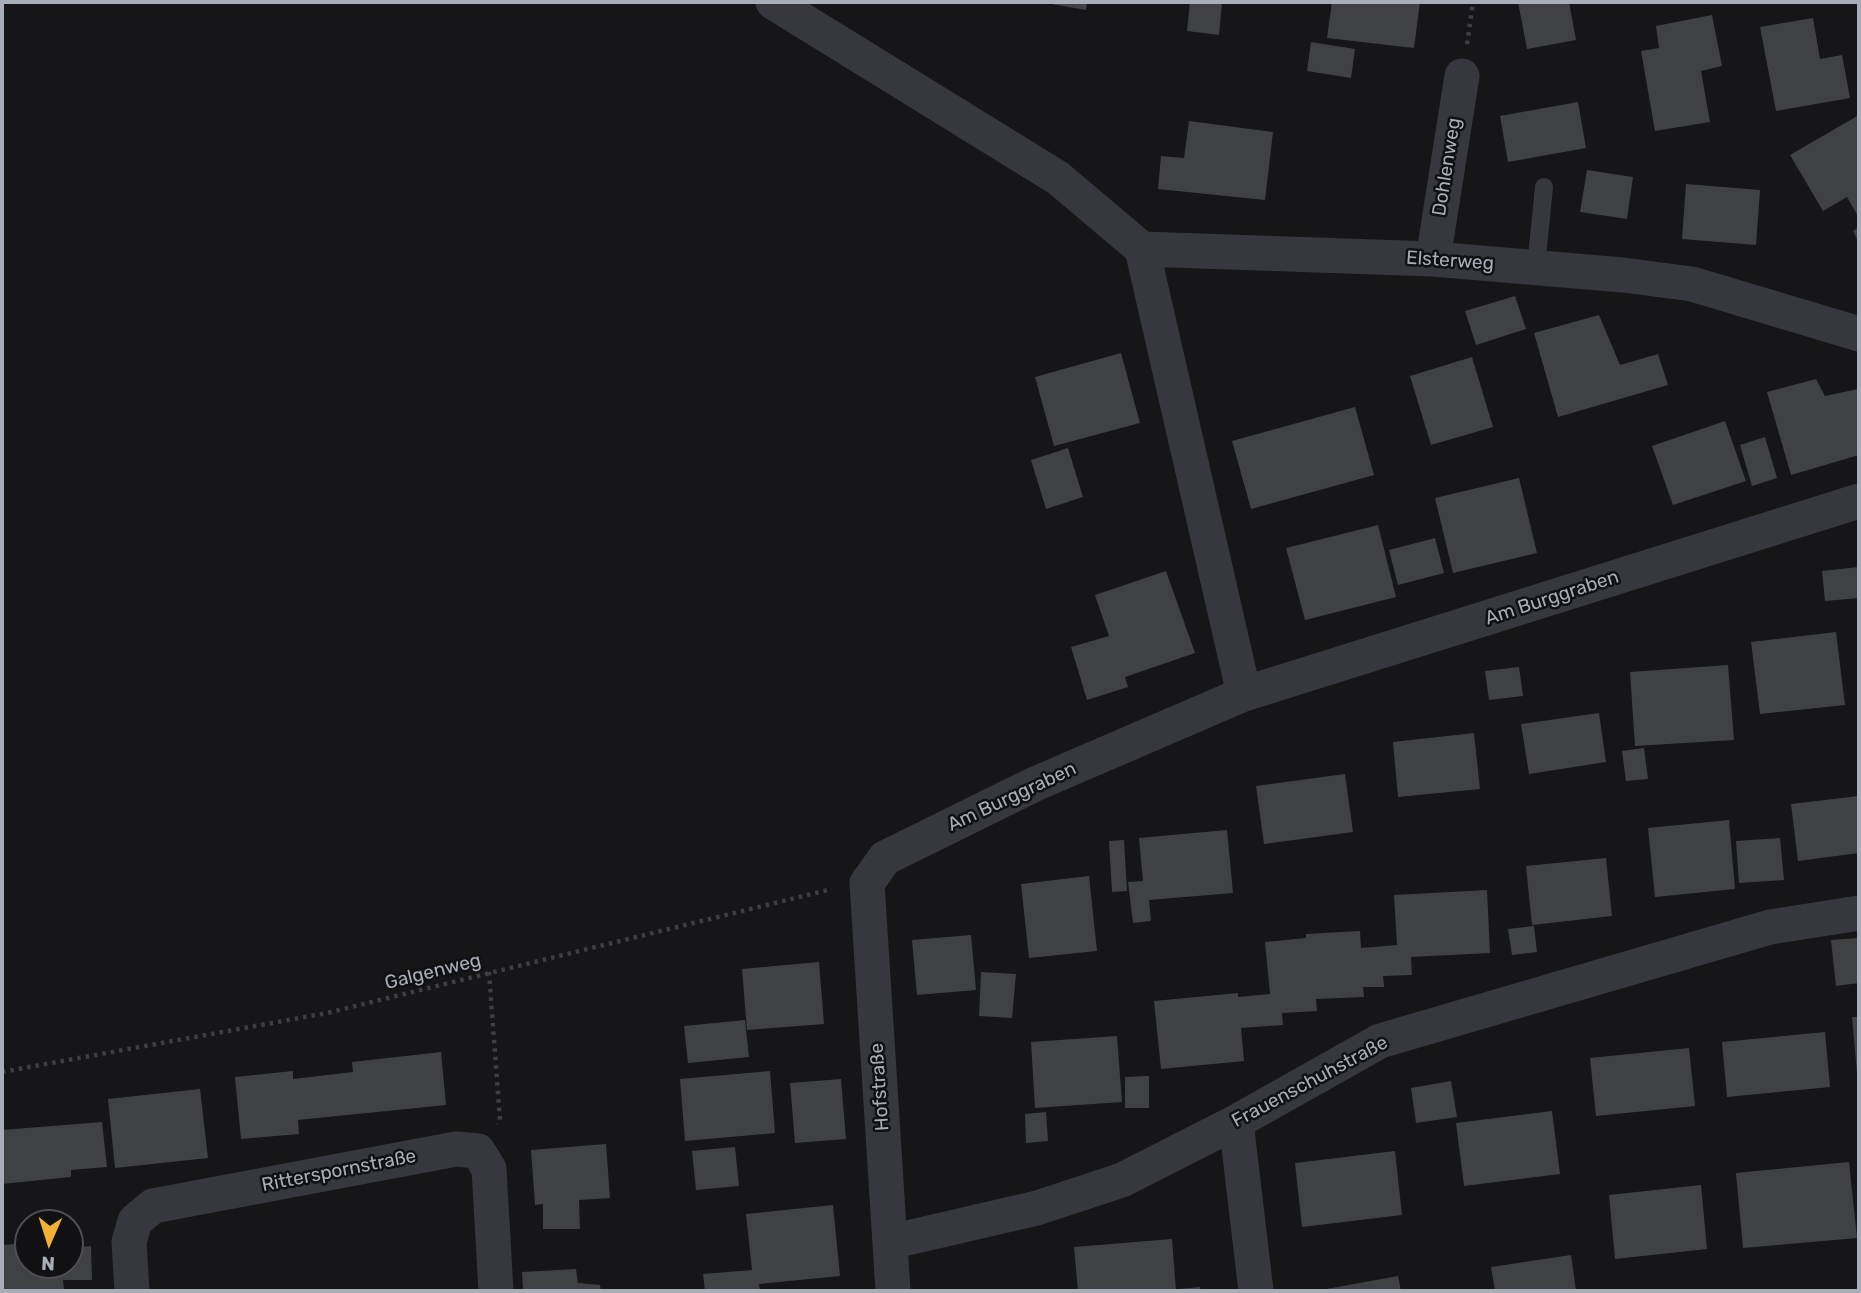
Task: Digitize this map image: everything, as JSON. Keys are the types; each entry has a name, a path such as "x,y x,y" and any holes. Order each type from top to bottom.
{"street":[{"path":"773,2 1058,178 1142,249 1244,694"},
{"name":"Dohlenweg","path":"1433,259 1461,76"},
{"name":"Elsterweg","path":"1142,249 1433,259 1622,275 1692,284 1859,334"},
{"name":"Am Burggraben","path":"867,883 886,858 1035,784 1244,694 1859,501"},
{"name":"Hofstraße","path":"867,883 893,1291"},
{"name":"Frauenschuhstraße","path":"890,1242 1037,1208 1122,1180 1236,1122 1380,1041 1770,926 1859,913"},
{"path":"1236,1122 1256,1291"},
{"name":"Ritterspornstraße","path":"132,1291 130,1242 135,1221 153,1206 456,1149 478,1151"},
{"path":"478,1151 489,1169 496,1291"}],"lane":[{"path":"1536,267 1544,187"}],"path":[{"name":"Galgenweg","path":"2,1072 327,1013 794,897 867,883"},
{"path":"478,1151 500,1120 489,972"}],"building":[{"path":"1040,2 1087,2 1086,10"},
{"path":"1190,2 1222,2 1219,35 1187,31"},
{"path":"1332,2 1420,2 1414,48 1327,38"},
{"path":"1518,2 1569,2 1576,40 1527,49"},
{"path":"1712,15 1722,66 1701,71 1710,122 1655,131 1641,51 1659,48 1656,26"},
{"path":"1813,18 1820,59 1842,55 1850,98 1776,111 1760,27"},
{"path":"1311,42 1355,49 1351,78 1307,71"},
{"path":"1578,102 1586,148 1508,162 1500,116"},
{"path":"1859,115 1859,218 1847,197 1823,211 1790,155"},
{"path":"1189,121 1273,132 1265,200 1158,189 1161,156 1184,158"},
{"path":"1587,170 1633,177 1627,219 1580,212"},
{"path":"1686,184 1760,190 1756,245 1682,239"},
{"path":"1859,227 1859,243 1853,231"},
{"path":"1515,296 1526,329 1476,345 1465,311"},
{"path":"1599,315 1620,365 1658,354 1668,385 1558,417 1534,333"},
{"path":"1121,353 1140,423 1054,446 1035,377"},
{"path":"1472,357 1493,427 1431,445 1410,376"},
{"path":"1816,379 1825,396 1858,389 1859,455 1791,475 1767,392"},
{"path":"1355,407 1374,475 1251,509 1232,441"},
{"path":"1725,421 1746,481 1673,505 1652,446"},
{"path":"1765,437 1777,478 1752,486 1740,445"},
{"path":"1068,448 1083,497 1046,509 1031,460"},
{"path":"1519,478 1537,553 1453,573 1435,498"},
{"path":"1378,525 1396,597 1305,620 1286,548"},
{"path":"1435,538 1444,573 1398,585 1389,550"},
{"path":"1859,567 1859,598 1825,601 1822,571"},
{"path":"1166,571 1195,653 1125,677 1128,687 1087,700 1071,647 1109,636 1095,595"},
{"path":"1836,632 1845,705 1760,714 1751,642"},
{"path":"1728,665 1734,740 1635,746 1630,672"},
{"path":"1519,667 1523,696 1489,700 1485,671"},
{"path":"1599,713 1606,762 1529,774 1521,724"},
{"path":"1474,733 1480,789 1398,797 1393,742"},
{"path":"1644,748 1648,779 1626,781 1622,751"},
{"path":"1345,774 1353,832 1264,844 1256,786"},
{"path":"1859,796 1859,853 1798,861 1791,804"},
{"path":"1729,820 1735,889 1655,897 1648,828"},
{"path":"1227,830 1233,893 1149,900 1151,921 1133,923 1128,882 1143,881 1139,838"},
{"path":"1780,838 1784,880 1739,883 1736,841"},
{"path":"1124,840 1127,891 1112,892 1109,841"},
{"path":"1606,858 1612,916 1532,925 1526,866"},
{"path":"1089,876 1097,951 1029,958 1021,884"},
{"path":"1487,890 1490,953 1411,957 1412,975 1383,976 1384,987 1363,987 1364,997 1316,999 1317,1011 1282,1013 1283,1025 1241,1028 1244,1061 1161,1069 1154,1001 1238,993 1238,997 1270,994 1265,942 1306,938 1306,934 1360,931 1361,948 1397,945 1394,895"},
{"path":"1534,926 1537,952 1512,955 1508,929"},
{"path":"971,935 976,990 917,995 912,940"},
{"path":"1858,938 1859,983 1836,986 1831,940"},
{"path":"819,962 824,1024 747,1030 742,969"},
{"path":"981,972 1016,974 1012,1018 979,1016"},
{"path":"1852,1017 1859,1017 1859,1073 1857,1073"},
{"path":"745,1020 749,1057 688,1063 684,1026"},
{"path":"1825,1032 1830,1087 1727,1097 1722,1042"},
{"path":"1117,1036 1122,1102 1035,1108 1031,1042"},
{"path":"1689,1048 1695,1106 1596,1116 1590,1058"},
{"path":"441,1052 446,1105 298,1120 299,1134 241,1139 235,1077 293,1071 293,1079 353,1072 352,1062"},
{"path":"770,1071 775,1133 685,1141 680,1079"},
{"path":"1149,1076 1149,1108 1125,1108 1125,1077"},
{"path":"841,1079 846,1139 795,1143 790,1083"},
{"path":"1451,1081 1457,1117 1416,1123 1411,1088"},
{"path":"200,1089 208,1158 115,1168 108,1099"},
{"path":"1552,1111 1560,1174 1464,1186 1456,1123"},
{"path":"1046,1112 1048,1141 1026,1143 1025,1114"},
{"path":"102,1122 107,1167 71,1170 71,1177 2,1184 2,1130"},
{"path":"606,1144 610,1198 579,1200 580,1229 543,1229 543,1204 535,1205 531,1150"},
{"path":"735,1147 739,1186 696,1190 692,1151"},
{"path":"1395,1151 1402,1215 1302,1227 1295,1163"},
{"path":"1849,1162 1857,1238 1743,1248 1736,1173"},
{"path":"1701,1185 1707,1249 1615,1259 1609,1195"},
{"path":"833,1205 840,1276 759,1284 760,1291 705,1291 703,1274 752,1270 746,1214"},
{"path":"1172,1239 1176,1291 1078,1291 1074,1247"},
{"path":"14,1244 14,1279 84,1279 84,1247 91,1246 92,1280 63,1280 64,1291 2,1291 2,1245"},
{"path":"1571,1255 1576,1291 1495,1291 1491,1267"},
{"path":"576,1269 578,1283 600,1285 601,1291 523,1291 522,1272"},
{"path":"1398,1276 1401,1291 1321,1290"},
{"path":"1200,1287 1201,1291 1179,1291 1179,1289"}]}
